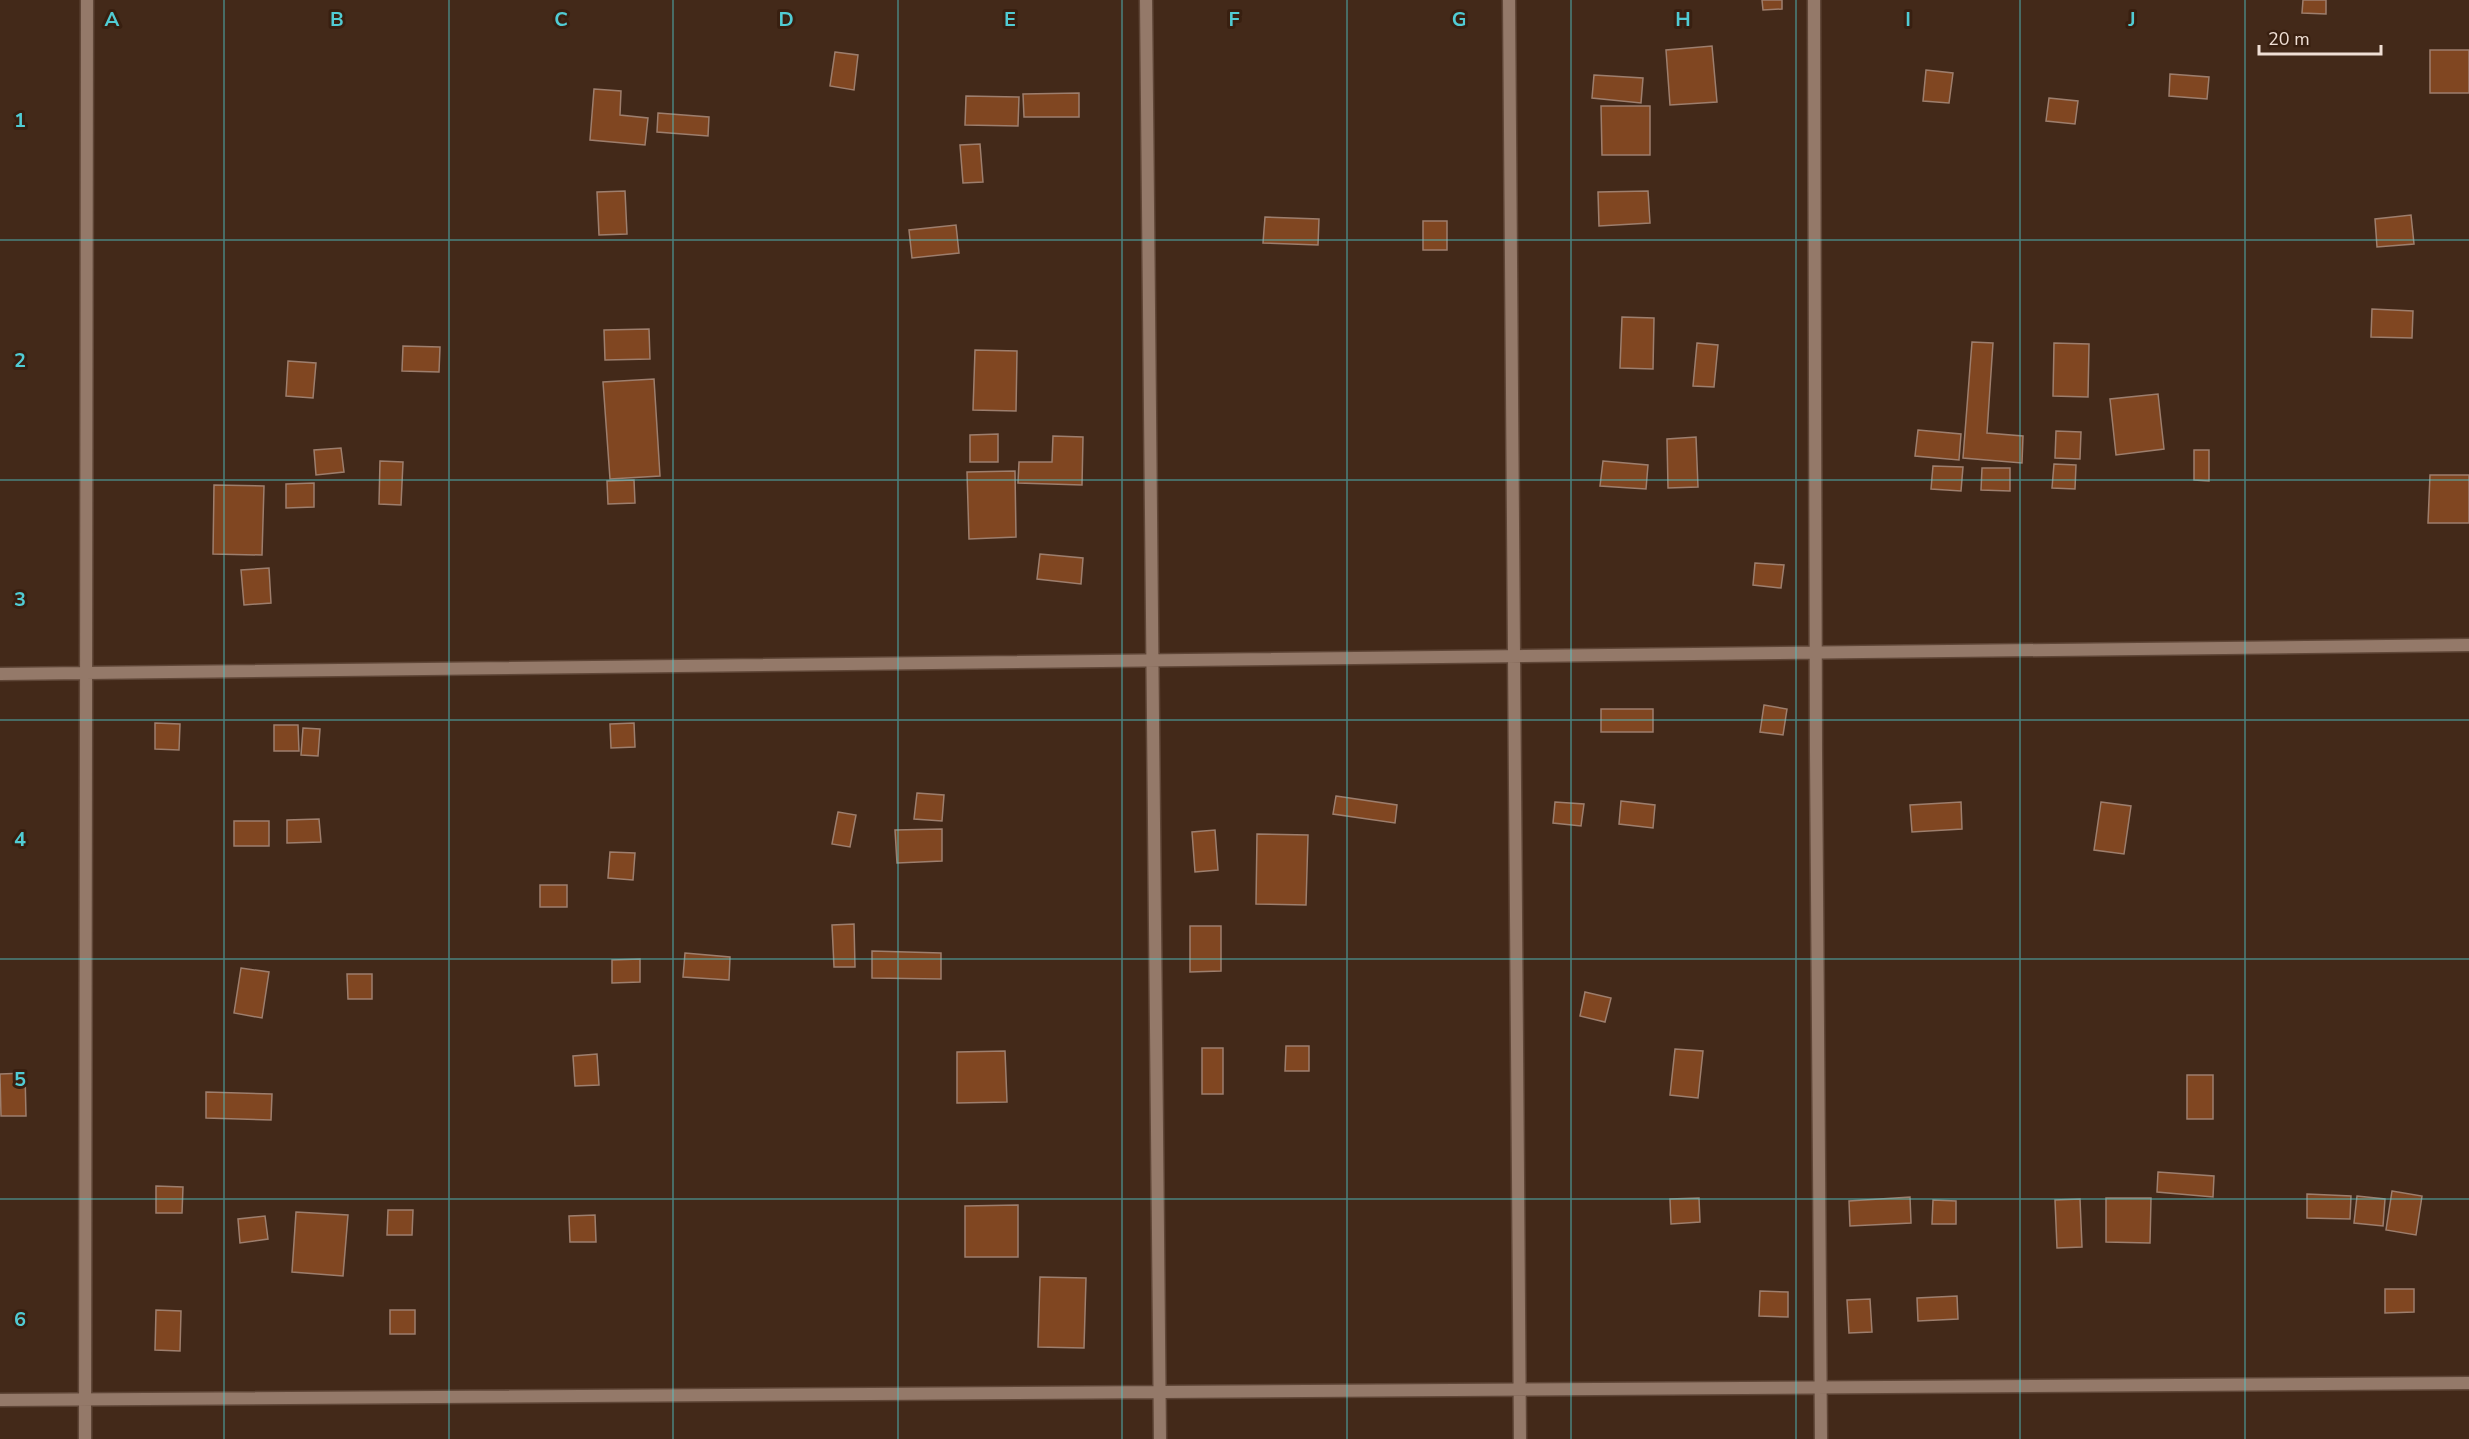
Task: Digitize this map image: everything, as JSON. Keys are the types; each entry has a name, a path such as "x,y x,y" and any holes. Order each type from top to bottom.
{"street":[{"path":"85,1439 87,0"},
{"path":"1146,0 1160,1439"},
{"path":"1509,0 1520,1439"},
{"path":"1814,0 1815,653 1821,1439"},
{"path":"0,674 2469,645"},
{"path":"0,1400 2469,1383"}],"building":[{"path":"1762,0 1782,0 1782,9 1763,10"},
{"path":"2303,0 2326,0 2326,14 2302,13"},
{"path":"1712,46 1717,102 1670,105 1666,50"},
{"path":"2430,50 2469,50 2469,93 2430,93"},
{"path":"835,52 858,55 854,90 830,86"},
{"path":"1926,70 1953,73 1949,103 1923,101"},
{"path":"2170,74 2209,77 2207,99 2169,96"},
{"path":"1594,75 1643,78 1641,103 1592,98"},
{"path":"594,89 621,91 620,115 648,118 645,145 590,140"},
{"path":"1079,93 1079,117 1024,117 1023,94"},
{"path":"966,96 1019,97 1018,126 965,125"},
{"path":"2049,98 2078,101 2075,124 2046,121"},
{"path":"1601,106 1650,106 1650,155 1602,155"},
{"path":"658,113 709,117 708,136 657,132"},
{"path":"980,144 983,182 963,183 960,145"},
{"path":"625,191 627,234 599,235 597,192"},
{"path":"1648,191 1650,223 1599,226 1598,192"},
{"path":"2411,215 2414,244 2377,247 2375,219"},
{"path":"1265,217 1319,219 1318,245 1263,243"},
{"path":"1423,221 1447,221 1447,250 1423,250"},
{"path":"956,225 959,253 912,258 909,230"},
{"path":"2372,309 2413,311 2412,338 2371,337"},
{"path":"1622,317 1654,318 1653,369 1620,368"},
{"path":"649,329 650,359 605,360 604,330"},
{"path":"1972,342 1993,343 1987,433 2023,436 2022,463 1963,458"},
{"path":"1697,343 1718,345 1714,387 1693,386"},
{"path":"2054,343 2089,344 2088,397 2053,396"},
{"path":"403,346 440,347 439,372 402,371"},
{"path":"975,350 1017,351 1016,411 973,410"},
{"path":"288,361 316,363 313,398 286,396"},
{"path":"654,379 660,476 610,479 603,382"},
{"path":"2158,394 2164,449 2116,455 2110,399"},
{"path":"1918,430 1961,434 1959,460 1915,456"},
{"path":"2056,431 2081,432 2080,459 2055,458"},
{"path":"998,434 998,462 970,462 970,435"},
{"path":"1053,436 1083,437 1082,485 1018,483 1019,462 1052,462"},
{"path":"1696,437 1698,487 1668,488 1667,439"},
{"path":"341,448 344,472 316,475 314,450"},
{"path":"2194,450 2209,450 2209,481 2194,480"},
{"path":"380,461 403,462 401,505 379,504"},
{"path":"1603,461 1648,465 1646,489 1600,486"},
{"path":"2054,464 2076,465 2075,489 2052,488"},
{"path":"1933,466 1963,467 1961,491 1931,489"},
{"path":"1982,468 2010,468 2010,491 1981,490"},
{"path":"1015,471 1016,537 969,539 967,472"},
{"path":"2430,475 2469,475 2469,523 2428,523"},
{"path":"634,480 635,503 608,504 607,481"},
{"path":"314,483 314,507 286,508 286,484"},
{"path":"214,485 264,486 262,555 213,554"},
{"path":"1040,554 1083,558 1081,584 1037,579"},
{"path":"1755,563 1784,565 1781,588 1753,585"},
{"path":"269,568 271,603 244,605 241,570"},
{"path":"1764,705 1787,709 1783,735 1760,732"},
{"path":"1601,709 1653,709 1653,732 1601,732"},
{"path":"155,723 180,724 179,750 155,749"},
{"path":"634,723 635,747 611,748 610,724"},
{"path":"274,725 298,725 299,751 274,751"},
{"path":"303,728 320,729 318,756 301,755"},
{"path":"917,793 944,795 942,821 914,819"},
{"path":"1336,796 1397,805 1395,823 1333,814"},
{"path":"1621,801 1655,805 1653,828 1619,824"},
{"path":"1555,802 1584,804 1581,826 1553,823"},
{"path":"1961,802 1962,829 1912,832 1910,805"},
{"path":"2101,802 2131,806 2124,854 2094,850"},
{"path":"838,812 856,815 850,847 832,844"},
{"path":"319,819 321,842 287,843 287,820"},
{"path":"234,821 269,821 269,846 234,846"},
{"path":"942,829 942,861 897,863 895,830"},
{"path":"1215,830 1218,870 1195,872 1192,832"},
{"path":"1257,834 1308,835 1306,905 1256,904"},
{"path":"610,852 635,853 633,880 608,878"},
{"path":"540,885 567,885 567,907 540,907"},
{"path":"854,924 855,967 834,967 832,925"},
{"path":"1190,926 1221,926 1221,971 1190,972"},
{"path":"872,951 941,953 941,979 872,978"},
{"path":"685,953 730,957 729,980 683,977"},
{"path":"640,959 640,982 612,983 612,960"},
{"path":"241,968 269,972 262,1018 234,1013"},
{"path":"347,974 372,974 372,999 348,999"},
{"path":"1585,992 1611,998 1605,1022 1580,1016"},
{"path":"1286,1046 1309,1046 1309,1071 1285,1071"},
{"path":"1202,1048 1223,1048 1223,1094 1202,1094"},
{"path":"1675,1049 1703,1051 1698,1098 1670,1095"},
{"path":"1005,1051 1007,1102 957,1103 957,1052"},
{"path":"597,1054 599,1085 575,1086 573,1056"},
{"path":"25,1073 26,1116 1,1116 0,1074"},
{"path":"2187,1075 2213,1075 2213,1119 2187,1119"},
{"path":"206,1092 272,1094 271,1120 206,1118"},
{"path":"2158,1172 2214,1176 2213,1197 2157,1192"},
{"path":"156,1186 183,1187 182,1213 156,1213"},
{"path":"2392,1191 2422,1196 2416,1235 2386,1230"},
{"path":"2307,1194 2351,1196 2350,1219 2307,1218"},
{"path":"2357,1196 2385,1199 2383,1226 2354,1223"},
{"path":"1910,1197 1911,1223 1850,1226 1849,1201"},
{"path":"1699,1198 1700,1222 1671,1224 1670,1199"},
{"path":"2106,1198 2151,1198 2150,1243 2106,1242"},
{"path":"2080,1199 2082,1247 2057,1248 2055,1200"},
{"path":"1933,1200 1956,1201 1956,1224 1932,1224"},
{"path":"1018,1205 1018,1257 965,1257 965,1206"},
{"path":"388,1210 413,1210 412,1235 387,1235"},
{"path":"296,1212 348,1215 343,1276 292,1272"},
{"path":"595,1215 596,1242 570,1242 569,1216"},
{"path":"265,1216 268,1239 240,1243 238,1219"},
{"path":"1040,1277 1086,1278 1084,1348 1038,1347"},
{"path":"2385,1289 2414,1289 2414,1312 2385,1313"},
{"path":"1760,1291 1788,1292 1788,1317 1759,1316"},
{"path":"1957,1296 1958,1319 1918,1321 1917,1298"},
{"path":"1870,1299 1872,1332 1849,1333 1847,1300"},
{"path":"156,1310 181,1311 180,1351 155,1350"},
{"path":"390,1310 415,1310 415,1334 390,1334"}]}
